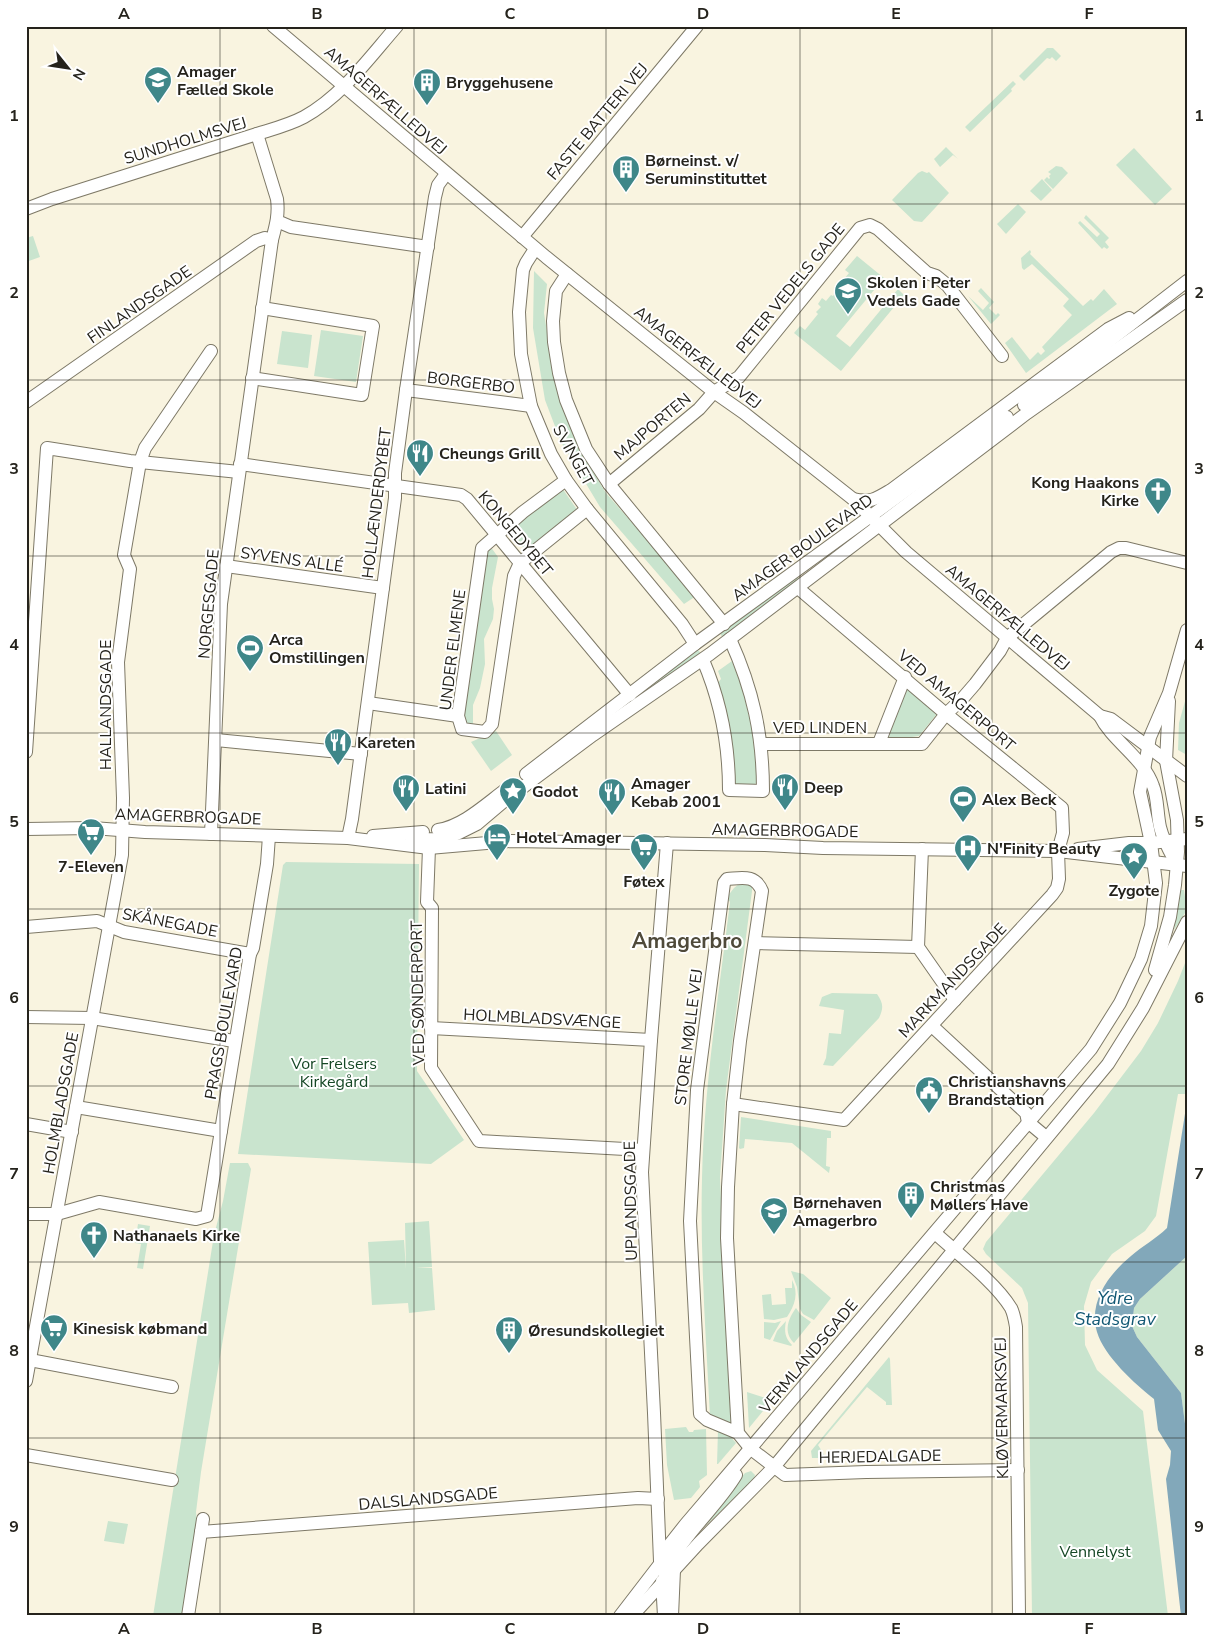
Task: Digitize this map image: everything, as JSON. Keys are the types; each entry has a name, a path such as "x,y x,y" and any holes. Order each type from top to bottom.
{"street":[{"name":"AMAGERFÆLLEDVEJ","path":"273,26 535,248 714,392 744,413 853,499 906,552 1100,716 1111,719 1147,748 1187,776"},
{"name":"SUNDHOLMSVEJ","path":"26,209 52,198 289,124 322,105 345,86 397,26"},
{"name":"FASTE BATTERI VEJ","path":"522,237 697,26"},
{"name":"NORGESGADE","path":"211,834 221,604 262,308 272,240 277,221 277,199 257,134"},
{"name":"HOLLÆNDERDYBET","path":"348,838 396,498 395,473 406,390 436,191 446,174"},
{"path":"277,221 291,226 428,247"},
{"name":"PETER VEDELS GADE","path":"714,392 739,377 860,228 870,225 878,229 928,273 936,276 947,285 1002,356"},
{"name":"FINLANDSGADE","path":"26,402 256,241 266,238 272,240"},
{"name":"SVINGET","path":"535,248 523,270 519,312 521,354 531,406 551,454 566,480 682,624 695,644"},
{"name":"SVINGET","path":"567,274 556,291 553,321 559,373 566,400 586,449 608,484 724,624"},
{"name":"AMAGER BOULEVARD","path":"459,833 477,824 503,802 593,735 703,660 798,588 875,520 1187,281"},
{"name":"AMAGER BOULEVARD","path":"434,831 462,822 695,644 875,520 1187,300"},
{"path":"853,499 865,502 877,499 1108,329 1152,307"},
{"path":"252,378 362,395 373,326 262,308"},
{"name":"HALLANDSGADE","path":"123,830 118,662 130,569 124,555 140,462 145,448 211,352"},
{"name":"BORGERBO","path":"406,390 531,406"},
{"name":"MAJPORTEN","path":"608,484 699,409 714,392"},
{"name":"KONGEDYBET","path":"26,752 47,448 140,462 240,468 396,485 461,495 467,499 630,695"},
{"name":"UNDER ELMENE","path":"520,563 514,576 492,724 485,732 462,729 458,716 482,548 496,534 566,480"},
{"path":"520,563 587,508"},
{"name":"VED LINDEN","path":"761,744 922,744 946,714 975,684 1000,651 1007,638 1111,552 1118,548 1126,548 1187,563"},
{"name":"SYVENS ALLÉ","path":"226,566 383,588"},
{"name":"VED AMAGERPORT","path":"798,588 905,677 946,714 1062,808 1063,833 1058,851"},
{"path":"1174,856 1151,843 1140,792 1147,748 1169,693 1187,630"},
{"path":"703,660 714,684 727,736 729,790 763,791 761,744 757,717 750,690 730,639"},
{"name":"VED LINDEN","path":"879,743 905,677"},
{"path":"1143,1008 1170,917 1175,885 1174,856 1177,820 1166,761 1169,693"},
{"path":"368,703 458,716"},
{"name":"AMAGERFÆLLEDVEJ","path":"1100,716 1105,727 1129,749 1153,786 1161,829 1174,856"},
{"path":"216,740 361,754"},
{"name":"AMAGERBROGADE","path":"26,829 93,828 348,838 429,848 511,841 1058,851 1174,856"},
{"name":"HOLMBLADSGADE","path":"26,1381 122,855 123,830"},
{"name":"AMAGERBROGADE","path":"348,838 434,831 511,841"},
{"path":"348,838 423,840 459,833"},
{"name":"PRAGS BOULEVARD","path":"57,1214 99,1202 196,1219 207,1216 234,1042 266,874 269,836"},
{"name":"AMAGERBROGADE","path":"1058,851 1128,843 1151,843"},
{"name":"UPLANDSGADE","path":"664,1616 642,1172 650,1040 667,844"},
{"name":"VED SØNDERPORT","path":"429,848 427,902 432,908 431,1068 479,1141 644,1150"},
{"path":"922,849 918,947 955,1000"},
{"name":"MARKMANDSGADE","path":"733,1104 844,1120 932,1026 1056,888 1060,869 1058,851"},
{"name":"VERMLANDSGADE","path":"620,1616 660,1564 670,1544 716,1488 1091,1049 1120,1003 1141,959 1151,926 1156,882 1174,856"},
{"name":"STORE MØLLE VEJ","path":"738,1433 726,1216 733,1104 762,891 758,882 751,879 726,879 724,883 697,1090 690,1221 700,1414 707,1420 738,1433 751,1449"},
{"name":"SKÅNEGADE","path":"26,928 97,921 124,932 250,954"},
{"path":"673,1565 698,1544 774,1467 1108,1064 1143,1008 1187,922"},
{"path":"754,943 918,947"},
{"path":"26,1017 92,1018 234,1042"},
{"path":"932,1026 1026,1113 1028,1122 1046,1137"},
{"name":"HOLMBLADSVÆNGE","path":"432,1028 650,1040"},
{"path":"76,1107 221,1132"},
{"path":"26,1124 72,1132"},
{"path":"26,1214 57,1214"},
{"name":"KLØVERMARKSVEJ","path":"934,1233 995,1288 1014,1315 1016,1327 1019,1616"},
{"path":"30,1351 172,1387"},
{"path":"632,1616 662,1584 689,1535 730,1486 751,1449"},
{"name":"HERJEDALGADE","path":"751,1449 785,1475 1018,1470"},
{"path":"26,1455 172,1480"},
{"name":"DALSLANDSGADE","path":"201,1532 638,1498 658,1499"},
{"name":"UPLANDSGADE","path":"658,1499 670,1544 673,1565 672,1616"},
{"path":"188,1616 203,1519"}],"green space":[{"path":"1047,48 1053,48 1061,56 1056,61 1052,57 1050,59 1047,58 1024,81 1019,76"},
{"path":"1013,81 1016,84 1011,89 1012,91 970,132 965,127"},
{"path":"946,147 958,159 953,155 940,167 934,159"},
{"path":"1134,148 1172,189 1155,205 1116,165"},
{"path":"1056,166 1062,167 1068,173 1053,189 1044,180 1047,177 1050,178 1051,174 1048,172"},
{"path":"922,171 929,172 949,193 922,222 914,221 892,200"},
{"path":"1042,179 1052,190 1041,201 1030,191"},
{"path":"1018,204 1026,212 1006,234 997,224"},
{"path":"1086,215 1109,238 1105,242 1109,247 1107,249 1104,247 1102,249 1078,223 1080,221 1097,237 1100,234 1084,218"},
{"path":"33,236 40,257 26,262 26,238"},
{"path":"1030,250 1030,254 1083,306 1091,299 1093,301 1104,289 1117,304 1026,373 1005,343 1012,337 1030,360 1038,352 1041,355 1045,351 1042,347 1072,315 1063,306 1069,299 1032,264 1024,270 1022,268 1021,258"},
{"name":"Skolen i Peter Vedels Gade","path":"857,256 884,278 836,336 850,347 898,289 904,295 841,371 794,333 800,326 805,330 818,314 816,312 821,307 818,304 822,298 826,301 831,295 833,296 849,273 845,270"},
{"path":"534,271 547,284 544,313 556,388 579,449 606,493 696,596 684,604 600,507 561,442 545,400 533,328"},
{"path":"981,288 994,302 989,308 996,315 998,313 1000,315 991,324 968,296 983,310 989,303 978,291"},
{"path":"321,330 363,336 356,382 314,376"},
{"path":"282,331 312,335 308,368 277,364"},
{"path":"562,488 578,511 526,551 509,531"},
{"path":"490,546 498,557 492,588 494,609 493,619 484,639 485,664 480,688 473,705 473,726 464,723 462,718 486,549"},
{"path":"797,576 799,579 723,638 719,632"},
{"path":"697,648 701,654 537,773"},
{"path":"732,661 742,688 756,745 757,782 754,785 738,785 734,783 717,684 721,679 718,671"},
{"path":"907,689 936,712 936,715 919,736 905,738 889,737 903,692"},
{"path":"1187,694 1187,755 1178,750 1179,723"},
{"path":"496,731 512,755 491,771 471,742"},
{"name":"Vor Frelsers Kirkegård","path":"286,862 419,864 417,1071 464,1140 431,1164 238,1154 283,865"},
{"path":"739,884 748,884 752,887 752,891 726,1090 720,1178 732,1426 710,1417 704,1298 702,1178 703,1143 713,1040 730,902 727,897"},
{"path":"1180,890 1184,890 1187,910 1174,930"},
{"name":"Vennelyst","path":"1187,958 1187,1094 1178,1094 1156,1216 1145,1231 1112,1254 1091,1282 1084,1306 1085,1345 1097,1370 1143,1411 1168,1616 1032,1616 1028,1303 1022,1288 983,1249 986,1242 1094,1113 1141,1051 1158,1023"},
{"path":"832,993 877,994 882,1005 879,1018 833,1066 823,1065 826,1058 829,1033 841,1034 844,1010 819,1006 822,997"},
{"path":"741,1117 831,1131 831,1138 827,1138 826,1166 830,1167 829,1173 792,1143 745,1139 744,1148 740,1149"},
{"path":"230,1163 248,1163 251,1169 201,1472 196,1512 197,1523 182,1616 153,1616 214,1235"},
{"path":"429,1221 432,1267 416,1268 432,1268 435,1310 409,1313 408,1303 372,1305 368,1242 404,1240 406,1269 405,1223"},
{"path":"138,1224 150,1226 143,1269 137,1268 141,1244 135,1243"},
{"path":"1187,1256 1187,1439 1181,1393 1137,1337 1132,1326 1134,1308 1140,1299"},
{"path":"791,1271 803,1274 831,1298 814,1320 803,1314 800,1309 797,1287"},
{"path":"792,1280 796,1294 787,1317 774,1320 764,1319 762,1295 771,1294 772,1305 786,1304 785,1288 792,1288"},
{"path":"796,1308 801,1315 811,1322 794,1343 789,1334 788,1326"},
{"path":"781,1321 770,1340 764,1338 764,1322 775,1323"},
{"path":"786,1321 786,1334 791,1346 773,1341 777,1331"},
{"path":"889,1357 892,1405 886,1405 886,1402 867,1387 818,1445 825,1458 812,1458 811,1451"},
{"path":"747,1392 772,1400 749,1428"},
{"path":"686,1427 689,1432 706,1429 707,1475 699,1481 700,1487 691,1498 674,1500 667,1465 665,1429"},
{"path":"718,1430 729,1435 736,1443 717,1464"},
{"path":"751,1471 755,1475 754,1479 701,1530 699,1527 745,1473"},
{"path":"108,1521 128,1524 124,1544 104,1541"}],"water":[{"name":"Ydre Stadsgrav","path":"1187,1101 1187,1256 1140,1299 1134,1308 1132,1326 1137,1337 1181,1393 1187,1439 1187,1616 1181,1616 1166,1479 1171,1451 1158,1430 1154,1399 1129,1378 1106,1350 1097,1332 1095,1310 1102,1290 1115,1271 1135,1252 1167,1228"}],"place":[{"name":"Amager Fælled Skole","path":"158,104"},
{"name":"Bryggehusene","path":"427,106"},
{"name":"Børneinst. v/ Seruminstituttet","path":"626,193"},
{"name":"Skolen i Peter Vedels Gade","path":"848,315"},
{"name":"Cheungs Grill","path":"420,477"},
{"name":"Kong Haakons Kirke","path":"1158,515"},
{"name":"Arca Omstillingen","path":"250,672"},
{"name":"Kareten","path":"338,766"},
{"name":"Deep","path":"785,811"},
{"name":"Latini","path":"406,812"},
{"name":"Godot","path":"513,815"},
{"name":"Amager Kebab 2001","path":"612,816"},
{"name":"Alex Beck","path":"963,823"},
{"name":"7-Eleven","path":"91,856"},
{"name":"Hotel Amager","path":"497,861"},
{"name":"Føtex","path":"644,871"},
{"name":"N'Finity Beauty","path":"968,872"},
{"name":"Zygote","path":"1134,880"},
{"name":"Christianshavns Brandstation","path":"929,1114"},
{"name":"Christmas Møllers Have","path":"911,1219"},
{"name":"Børnehaven Amagerbro","path":"774,1235"},
{"name":"Nathanaels Kirke","path":"94,1259"},
{"name":"Kinesisk købmand","path":"54,1352"},
{"name":"Øresundskollegiet","path":"509,1354"}],"district":[{"name":"Amagerbro","path":"687,941"}]}
